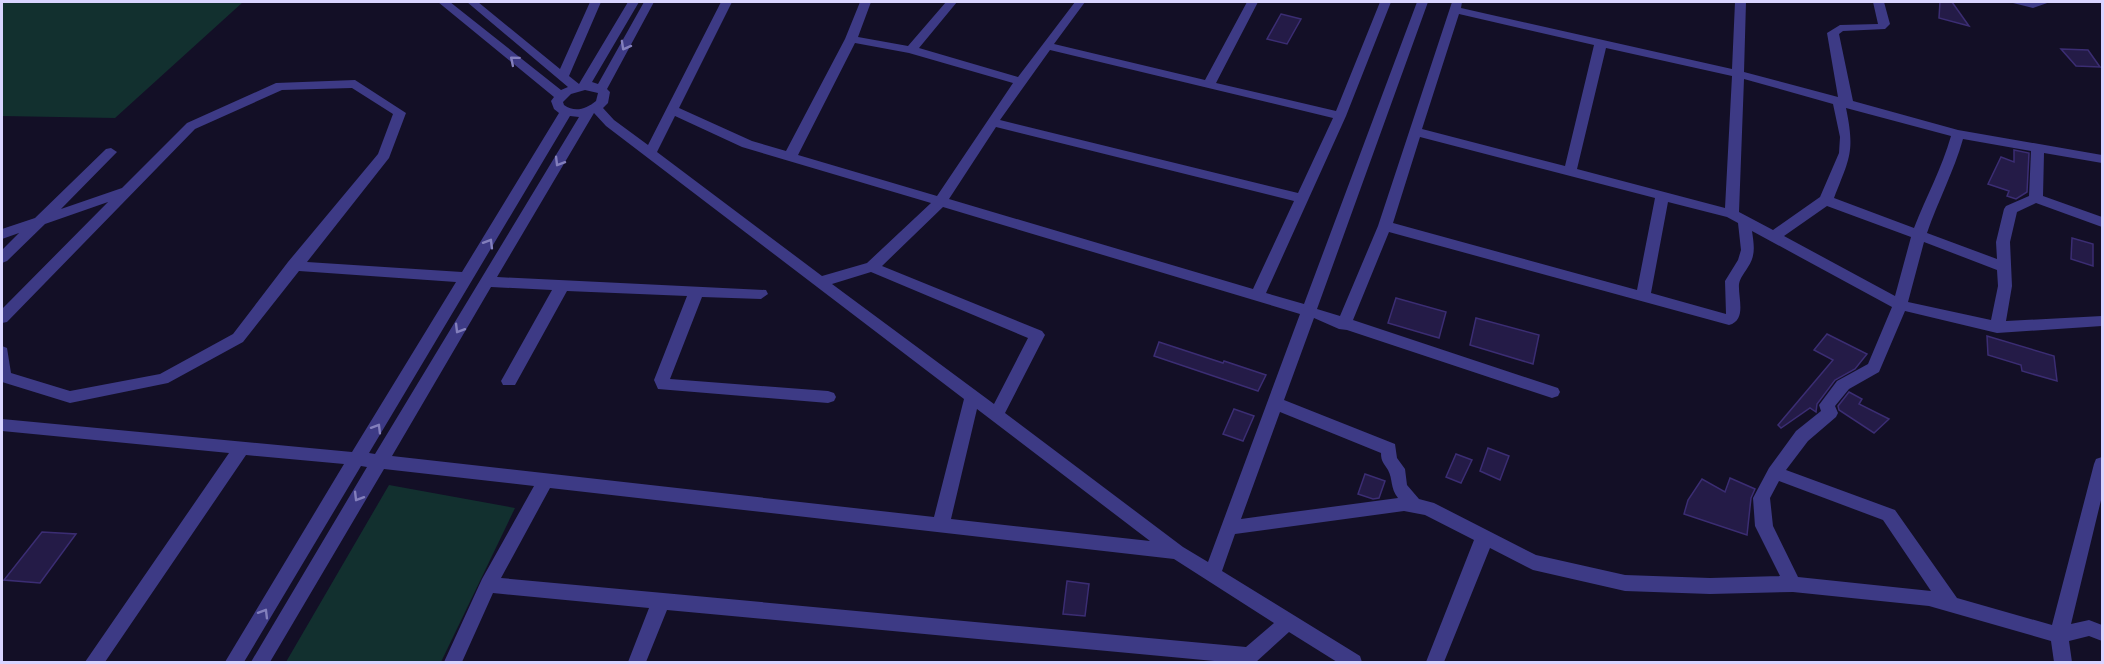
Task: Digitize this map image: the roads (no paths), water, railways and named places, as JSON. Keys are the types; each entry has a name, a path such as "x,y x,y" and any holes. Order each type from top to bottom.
{"street":[{"path":"444,2 561,96"},
{"path":"472,2 562,77 580,87 601,89"},
{"path":"562,77 596,2"},
{"path":"633,2 580,87 561,96 558,106 566,112 592,110 1177,552 1353,663"},
{"path":"601,89 650,2"},
{"path":"650,153 727,2"},
{"path":"790,157 851,39 865,2"},
{"path":"911,50 952,2"},
{"path":"820,282 872,267 940,202 1021,82 1080,2"},
{"path":"1208,86 1253,2"},
{"path":"1257,297 1340,117 1386,2"},
{"path":"1212,574 1423,2"},
{"path":"1385,226 1729,320 1733,315 1730,293 1732,281 1745,261 1748,250 1738,217 1738,74 1741,2"},
{"path":"1775,236 1826,200 1845,153 1846,137 1833,33 1840,28 1881,27 1884,24 1879,2"},
{"path":"2015,2 2033,5 2044,2"},
{"path":"1344,325 1385,226 1456,6 1738,74 1952,133 2103,159"},
{"path":"851,39 911,50 1021,82"},
{"path":"1570,173 1601,42"},
{"path":"1047,46 1340,117"},
{"path":"2,318 191,126 280,86 355,84 400,113 384,155 293,266 238,338 163,379 70,397 3,377 2,352"},
{"path":"260,663 487,282 592,110 605,97 601,89"},
{"path":"673,110 747,144 1308,311 1344,325 1552,392"},
{"path":"234,663 566,112"},
{"path":"993,122 1302,198"},
{"path":"1417,132 1738,217 1900,305 1997,327 2103,321"},
{"path":"1793,584 1764,526 1761,498 1775,473 1802,436 1830,413 1827,405 1843,385 1874,368 1900,305 1909,233 1948,169 1952,133"},
{"path":"2036,198 2038,147"},
{"path":"2,258 111,152"},
{"path":"2,234 126,191"},
{"path":"1643,295 1662,196"},
{"path":"1997,327 2005,286 2003,242 2011,209 2036,198 2103,222"},
{"path":"1826,200 2004,267"},
{"path":"293,266 468,278"},
{"path":"872,267 1037,335 996,415"},
{"path":"487,282 761,294"},
{"path":"509,381 562,286"},
{"path":"696,292 662,380 664,385 828,397"},
{"path":"941,525 972,397"},
{"path":"1274,403 1389,449 1389,460 1397,469 1399,488 1414,506"},
{"path":"2,425 358,459 1177,552"},
{"path":"94,663 242,449"},
{"path":"2063,663 2059,635 2103,464"},
{"path":"1775,473 1889,515 1951,604"},
{"path":"453,663 488,585 546,480"},
{"path":"1228,528 1404,504 1428,508 1488,541 1533,562 1625,583 1710,586 1793,584 1929,598 2059,635 2089,628 2103,633"},
{"path":"1435,663 1481,544 1488,541"},
{"path":"488,585 1249,656 1288,622"},
{"path":"637,663 661,601"}]}
